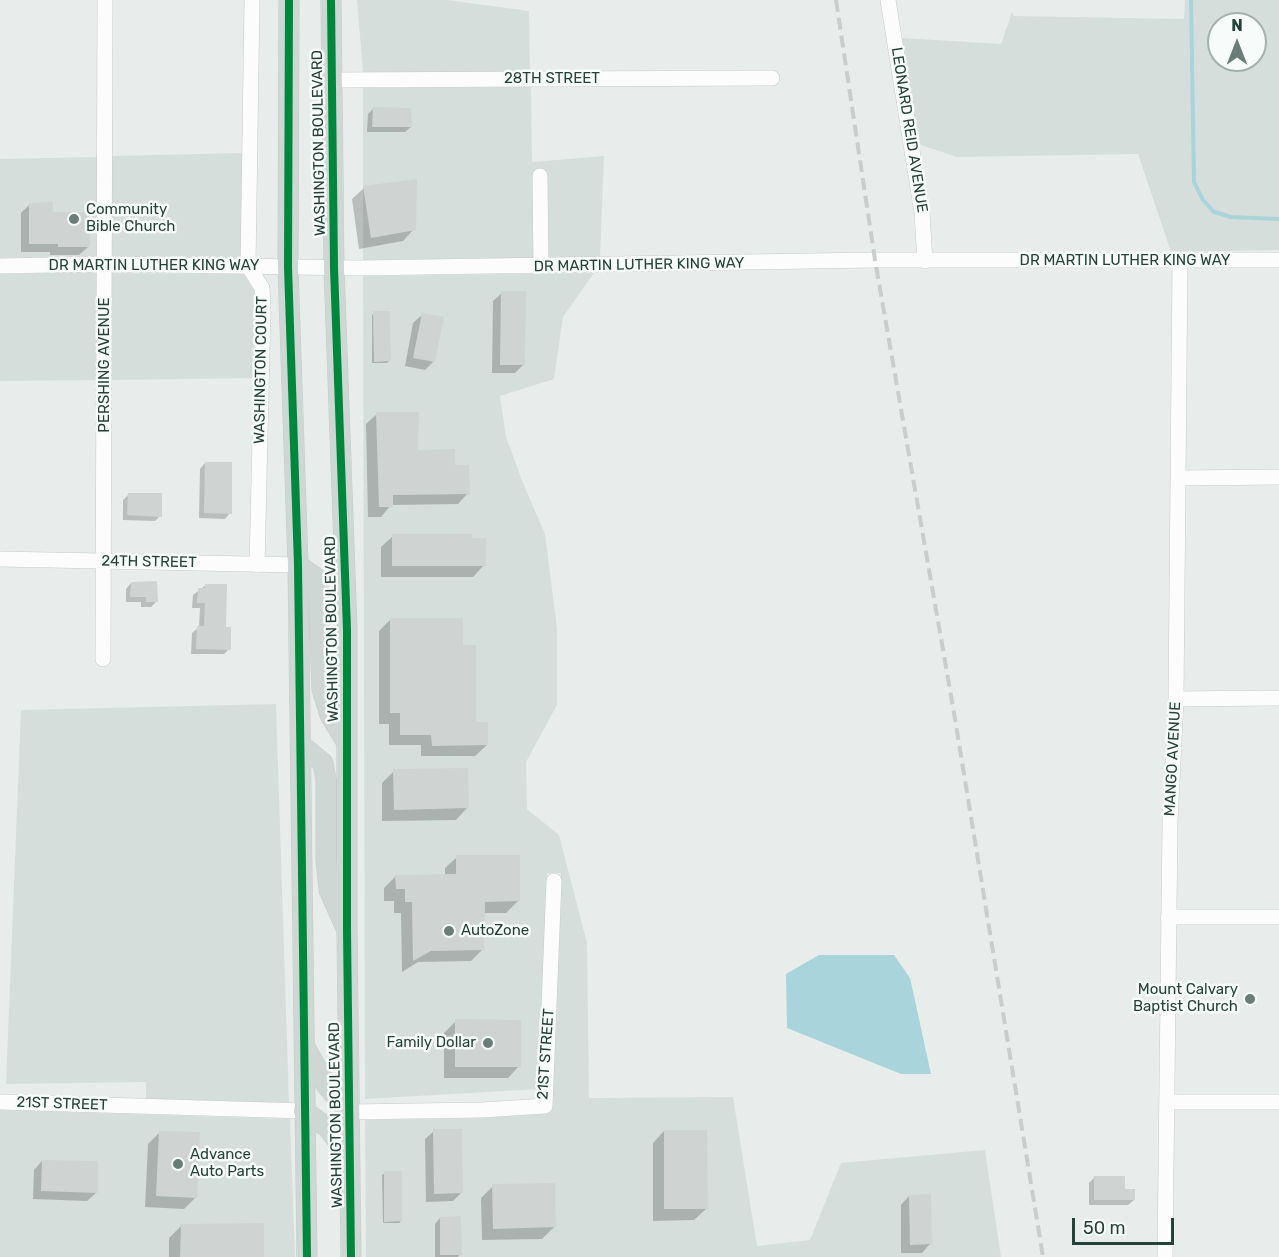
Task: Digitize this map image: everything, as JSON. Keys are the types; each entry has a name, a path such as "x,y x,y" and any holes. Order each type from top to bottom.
{"main road":[{"name":"WASHINGTON BOULEVARD","path":"289,0 288,267 297,565 307,1257"},
{"name":"WASHINGTON BOULEVARD","path":"331,0 334,268 347,630 347,931 351,1257"},
{"path":"297,565 318,579 322,689 330,716 347,744"},
{"path":"300,744 323,763 326,780 328,890 347,931"},
{"path":"305,1047 327,1086 349,1112"},
{"path":"304,1111 328,1128 349,1156"}],"street":[{"name":"PERSHING AVENUE","path":"103,659 105,0"},
{"path":"248,266 252,0"},
{"name":"LEONARD REID AVENUE","path":"888,0 922,213 925,261"},
{"name":"28TH STREET","path":"332,80 772,78"},
{"path":"540,176 542,266"},
{"name":"DR MARTIN LUTHER KING WAY","path":"0,266 105,264 334,268 875,260 1279,260"},
{"name":"MANGO AVENUE","path":"1165,1257 1168,917 1176,699 1180,261"},
{"name":"WASHINGTON COURT","path":"248,266 262,288 257,565"},
{"path":"1178,478 1279,477"},
{"name":"24TH STREET","path":"0,559 297,565"},
{"path":"1176,699 1279,698"},
{"name":"21ST STREET","path":"349,1112 482,1110 545,1106 554,881"},
{"path":"1168,917 1279,917"},
{"name":"21ST STREET","path":"0,1102 304,1111"},
{"path":"1167,1102 1279,1102"}],"shaded area":[{"path":"357,0 447,0 529,11 530,72 363,72"},
{"path":"1185,0 1279,0 1279,250 1171,252 1138,154 957,157 918,144 902,38 1001,44 1012,12 1014,16 1184,19"},
{"path":"531,87 532,162 604,156 600,257 363,260 363,88"},
{"path":"242,153 241,258 112,257 111,156"},
{"path":"97,157 97,256 0,258 0,159"},
{"path":"98,272 98,380 0,381 0,274"},
{"path":"112,273 245,274 255,290 254,378 112,380"},
{"path":"594,273 563,317 554,379 500,396 506,437 545,534 557,628 557,705 526,762 527,809 559,835 587,943 589,1098 733,1097 757,1246 810,1240 841,1163 985,1150 1001,1257 366,1257 365,1120 482,1118 545,1114 552,1106 561,873 547,873 539,1089 365,1099 363,276"},
{"path":"276,704 289,1103 146,1099 146,1082 6,1084 21,710"},
{"path":"0,1110 290,1119 295,1257 0,1257"}],"water":[{"path":"819,955 894,955 910,978 931,1074 901,1074 787,1028 786,974"}],"building":[{"path":"373,107 411,108 412,127 372,127"},
{"path":"417,179 416,230 371,238 363,186"},
{"name":"Community Bible Church","path":"53,202 53,212 89,212 90,247 29,244 29,203"},
{"path":"501,291 526,291 525,365 500,365"},
{"path":"373,311 390,311 391,361 374,362"},
{"path":"422,313 444,317 435,362 413,358"},
{"path":"376,412 419,412 418,450 455,449 455,465 469,465 470,494 393,495 393,507 379,507"},
{"path":"205,462 232,462 232,514 204,513"},
{"path":"128,493 162,493 162,517 127,515"},
{"path":"392,534 472,534 472,538 486,538 486,566 392,566"},
{"path":"157,581 158,602 146,602 146,597 130,597 131,582"},
{"path":"205,584 227,584 226,627 231,627 231,650 196,649 197,626 204,626 205,603 197,603 198,588 205,588"},
{"path":"390,618 463,618 463,645 476,645 476,722 488,722 488,745 432,746 431,735 400,735 400,713 390,713"},
{"path":"468,768 469,808 394,810 393,769"},
{"path":"456,855 520,855 520,901 485,902 484,950 431,951 413,961 412,902 405,902 405,889 396,889 395,875 456,874"},
{"name":"Family Dollar","path":"455,1019 521,1020 521,1067 455,1067"},
{"path":"433,1129 462,1129 463,1193 434,1194"},
{"path":"664,1130 707,1130 708,1209 664,1209"},
{"name":"Advance Auto Parts","path":"159,1131 200,1132 197,1198 156,1196"},
{"path":"42,1160 98,1161 98,1193 41,1191"},
{"path":"384,1171 402,1171 402,1221 384,1222"},
{"path":"1094,1176 1125,1176 1125,1189 1135,1189 1135,1200 1094,1200"},
{"path":"555,1183 556,1227 493,1229 492,1184"},
{"path":"931,1194 932,1244 910,1245 909,1195"},
{"path":"461,1216 462,1255 440,1255 440,1217"},
{"path":"264,1223 264,1257 180,1257 181,1224"}],"waterway":[{"path":"1191,0 1194,182 1203,200 1214,212 1231,217 1279,219"}],"railway":[{"path":"836,0 875,260 954,713 1043,1257"}],"cycle path":[{"path":"289,0 288,267 298,565 307,1257"},
{"path":"331,0 334,268 347,630 347,931 351,1257"}],"place":[{"name":"Community Bible Church","path":"74,219"},
{"name":"AutoZone","path":"449,931"},
{"name":"Mount Calvary Baptist Church","path":"1250,999"},
{"name":"Family Dollar","path":"488,1043"},
{"name":"Advance Auto Parts","path":"178,1164"}]}
